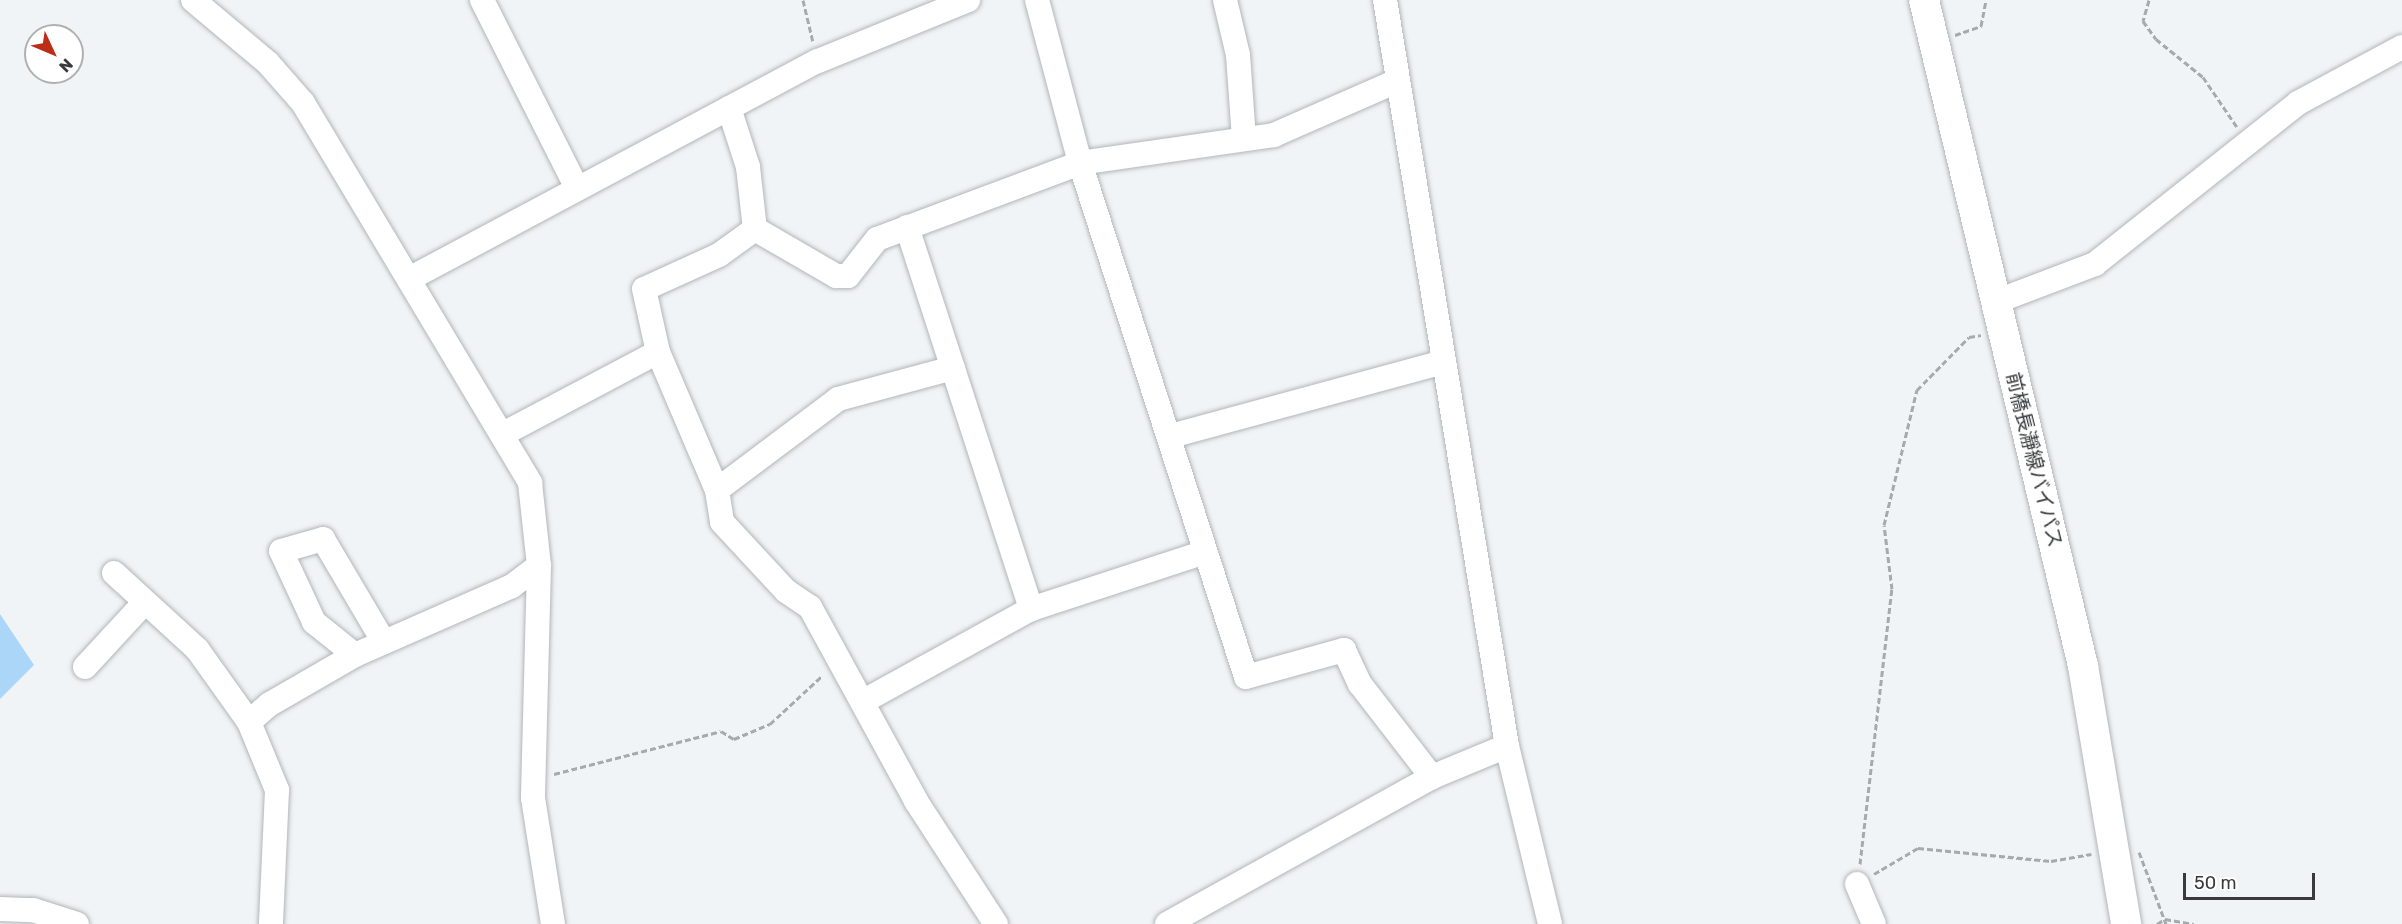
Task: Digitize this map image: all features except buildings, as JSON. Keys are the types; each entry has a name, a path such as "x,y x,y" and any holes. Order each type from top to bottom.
{"main road":[{"name":"前橋長瀞線バイパス","path":"1924,0 2083,666 2126,924"}],"street":[{"path":"193,0 268,63 303,104 503,434 530,483 539,566 532,779 553,924"},
{"path":"482,0 577,188"},
{"path":"409,279 818,61 968,0"},
{"path":"1037,0 1080,163 1171,436 1204,552 1246,677 1344,650 1360,684 1432,777"},
{"path":"1226,0 1238,55 1244,138"},
{"path":"1385,0 1507,746 1550,924"},
{"path":"1998,316 2096,264 2306,99 2402,47"},
{"path":"755,229 836,276 848,276 877,239 1080,163 1274,135 1397,81"},
{"path":"729,108 748,166 755,229"},
{"path":"907,227 1030,609"},
{"path":"755,229 719,255 644,289 658,352 717,490 722,522 786,591 810,607 864,702 916,801 996,924"},
{"path":"503,434 658,352"},
{"path":"1171,436 1443,362"},
{"path":"717,490 838,399 952,368"},
{"path":"355,655 314,622 280,551 323,539 384,642"},
{"path":"864,702 1030,609 1204,552"},
{"path":"249,722 270,704 355,655 512,586 539,566"},
{"path":"114,573 197,649 249,722 277,790 271,924"},
{"path":"86,666 145,602"},
{"path":"1167,924 1432,777 1507,746"},
{"path":"1857,884 1874,924"},
{"path":"0,909 33,910 77,924"}],"path":[{"path":"803,0 818,61"},
{"path":"1934,42 1981,26 1986,0"},
{"path":"2149,0 2143,21 2156,39 2203,77 2248,143"},
{"path":"1857,884 1892,589 1884,525 1917,390 1969,337 1998,316"},
{"path":"532,779 636,758 721,731 734,739 770,724 840,659"},
{"path":"1857,884 1917,848 2051,861 2115,849 2138,849 2165,922"},
{"path":"2157,924 2165,922 2194,924"}],"shaded area":[{"path":"0,614 34,665 0,699"}]}
